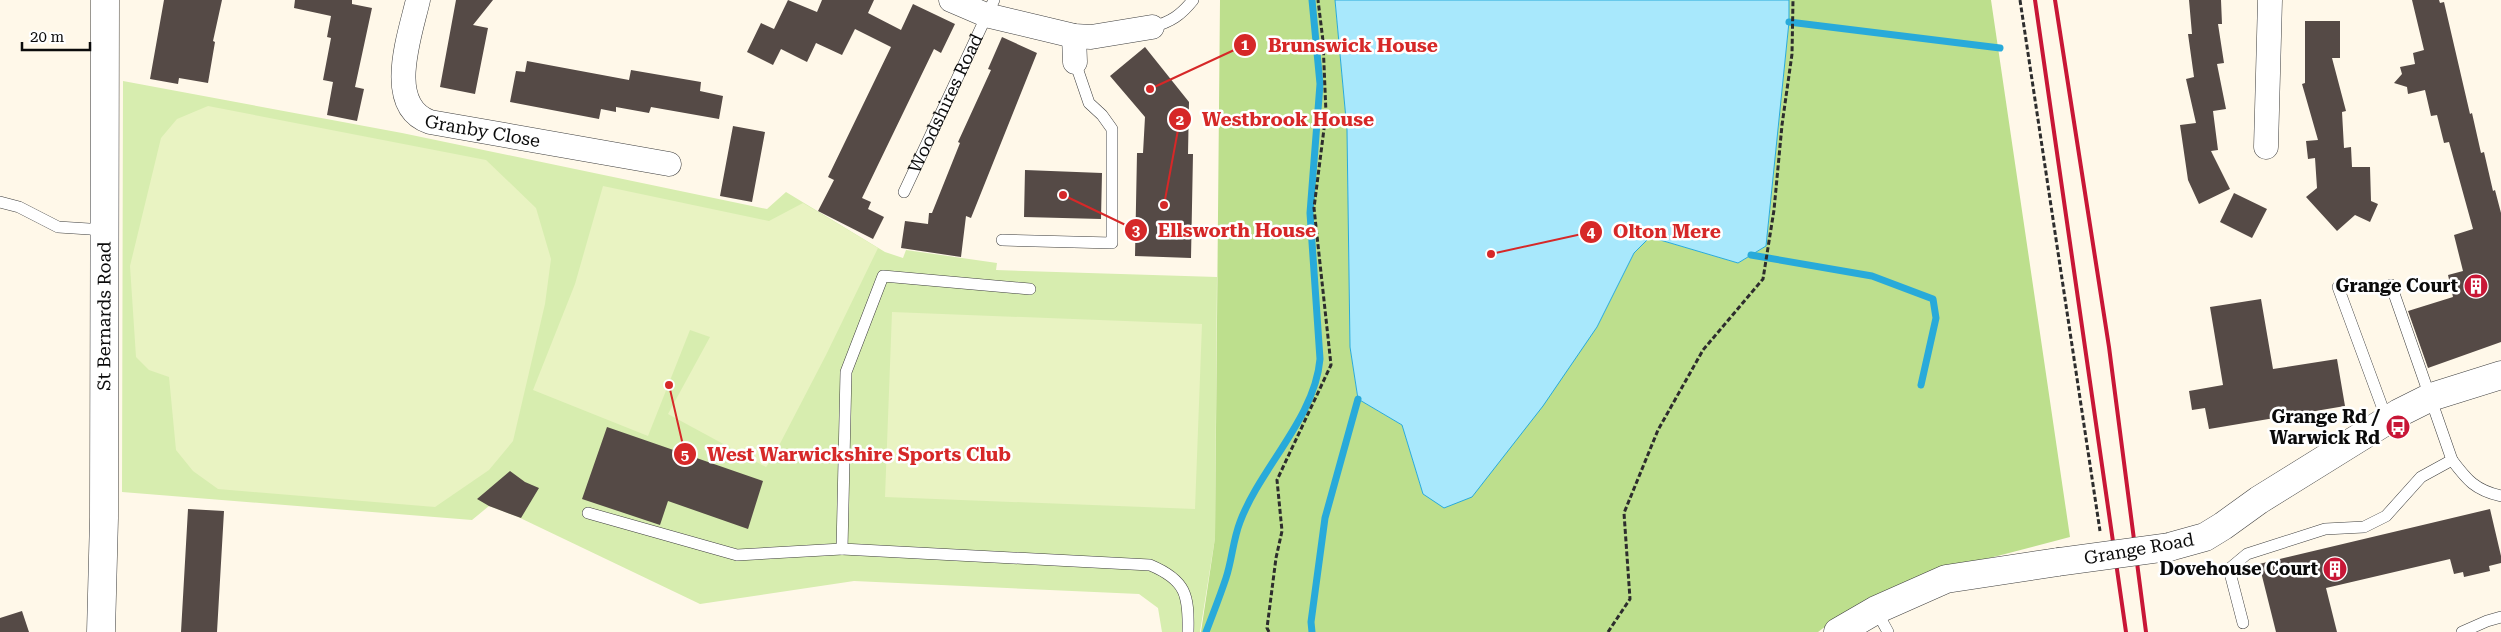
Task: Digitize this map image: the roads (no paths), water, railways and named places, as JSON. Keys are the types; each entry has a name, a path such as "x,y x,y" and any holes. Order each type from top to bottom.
{"street":[{"name":"St Bernards Road","path":"101,632 104,518 105,0"},
{"name":"Granby Close","path":"418,0 404,62 405,97 418,117 430,122 669,164"},
{"name":"Woodshires Road","path":"952,0 990,7 1074,36 1091,36 1152,27"},
{"path":"2266,147 2270,0"},
{"path":"1074,36 1076,62"},
{"name":"Grange Road","path":"1838,632 1882,621 1946,579 2169,547 2205,536 2258,500 2387,420 2432,397 2501,375"}],"lane":[{"name":"Woodshires Road","path":"1152,27 1168,23 1182,14 1193,0"},
{"name":"Woodshires Road","path":"904,192 990,7"},
{"path":"1002,240 1112,243 1112,128 1089,103 1076,62"},
{"path":"0,202 24,209 58,227 104,230"},
{"path":"842,549 846,372 883,276 1030,289"},
{"path":"2391,285 2432,397 2452,460 2469,483 2489,493 2501,496"},
{"path":"2338,287 2387,420"},
{"path":"2243,623 2229,569 2247,554 2325,529 2364,527 2386,516 2421,477 2452,460"},
{"path":"588,513 737,555 842,549 1150,565 1170,574 1182,586 1188,611 1188,632"},
{"path":"2462,632 2486,621 2501,617"}],"water":[{"path":"1335,0 1789,0 1789,22 1766,246 1738,263 1650,237 1634,253 1597,327 1543,406 1472,497 1444,508 1423,494 1402,425 1358,399 1350,347 1347,130"}],"waterway":[{"path":"1206,632 1226,578 1240,522 1260,482 1286,442 1308,402 1316,381 1320,359 1310,213 1320,84 1312,0"},
{"path":"1789,22 2000,48"},
{"path":"1751,255 1872,276 1933,299 1936,318 1921,385"},
{"path":"1312,632 1311,622 1325,518 1358,399"}],"railway":[{"path":"2035,0 2126,632"},
{"path":"2055,0 2109,347 2146,632"}],"place":[{"name":"Brunswick House","path":"1150,89"},
{"name":"Ellsworth House","path":"1063,195"},
{"name":"Westbrook House","path":"1164,205"},
{"name":"Olton Mere","path":"1491,254"},
{"name":"Grange Court","path":"2476,286"},
{"name":"West Warwickshire Sports Club","path":"669,385"},
{"name":"Grange Rd / Warwick Rd","path":"2398,427"},
{"name":"Dovehouse Court","path":"2335,569"}]}
